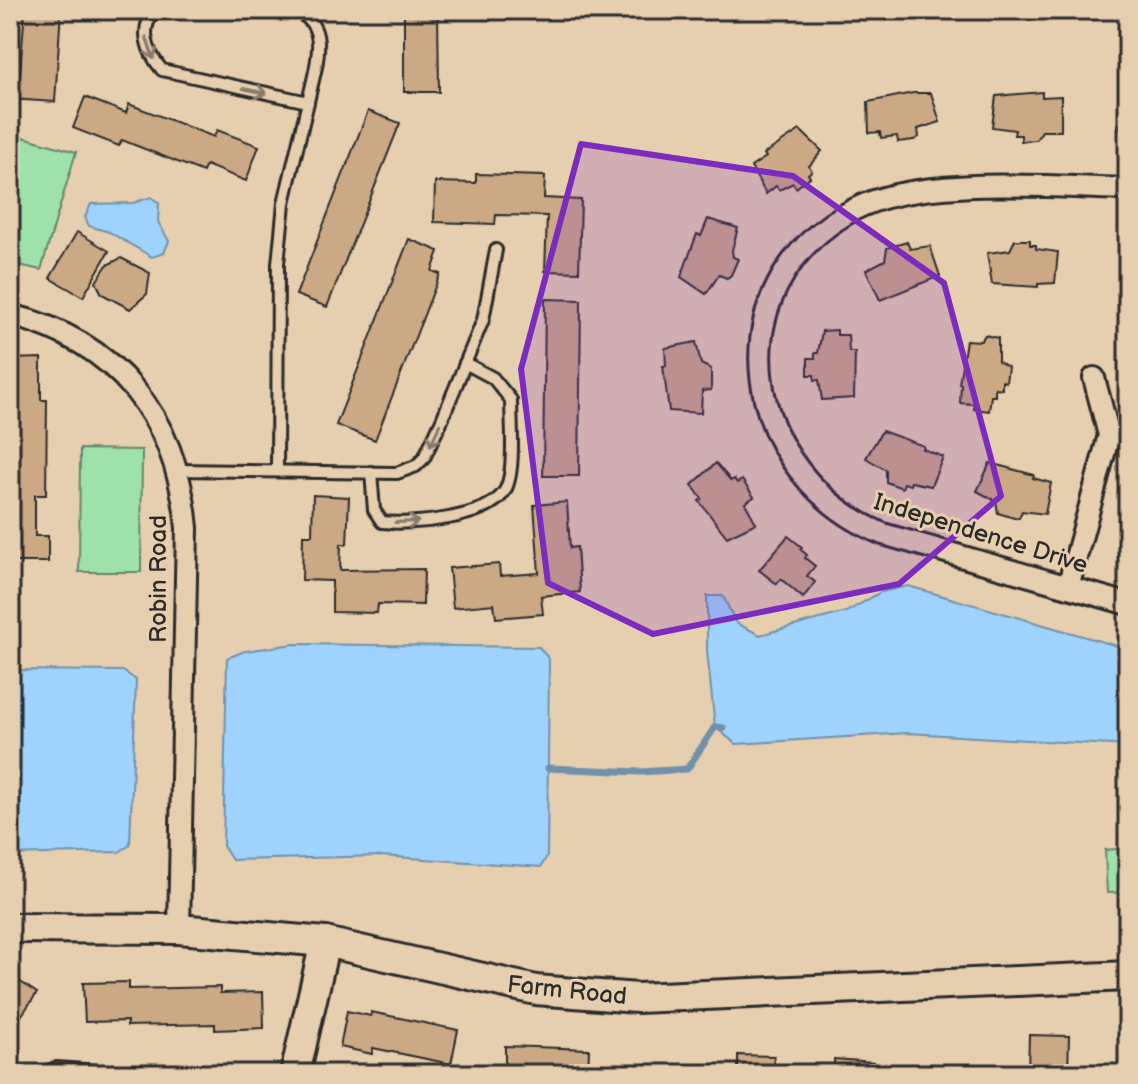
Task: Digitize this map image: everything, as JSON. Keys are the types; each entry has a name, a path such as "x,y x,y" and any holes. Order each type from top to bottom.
{"street":[{"name":"Independence Drive","path":"1128,189 939,188 877,199 853,209 806,247 772,302 762,339 762,397 771,425 809,485 830,506 857,523 883,534 1128,604"},
{"name":"Robin Road","path":"10,315 47,324 80,341 108,362 133,386 151,412 178,470 187,528 179,929"},
{"path":"1068,587 1109,435 1094,378"},
{"name":"Farm Road","path":"10,928 179,929 325,942 523,987 622,998 1128,976"},
{"path":"295,1074 325,942"}],"lane":[{"path":"156,10 146,25 146,40 151,56 162,70 308,102"},
{"path":"277,469 278,264 284,203 320,43 315,27 304,13 293,10"},
{"path":"178,470 397,473 416,466 424,458 483,320 496,250"},
{"path":"371,472 374,510 382,522 406,524 474,511 491,504 505,491 510,474 511,400 493,378 465,363"},
{"path":"38,1074 57,1068 136,1074"}],"highlighted area":[{"path":"581,144 793,176 944,283 1001,496 899,584 653,634 548,583 521,369"}],"green space":[{"path":"16,135 76,152 41,270 10,263 10,156"},
{"path":"80,449 142,450 141,572 79,572"},
{"path":"1128,848 1128,892 1107,893 1105,850"}],"water":[{"path":"151,197 159,203 158,222 169,241 164,253 152,257 109,232 89,226 85,217 91,204 133,203"},
{"path":"908,586 1128,649 1128,746 908,733 736,744 715,727 707,651 707,596 723,596 736,623 760,635 846,612 881,592"},
{"path":"294,644 539,647 549,659 547,856 541,867 381,856 232,860 223,846 227,658 245,651"},
{"path":"10,670 123,671 136,680 130,845 119,852 10,855"}],"building":[{"path":"25,10 61,10 55,102 10,99 10,72 20,72"},
{"path":"404,10 438,10 439,92 404,92"},
{"path":"1042,92 1042,97 1061,96 1061,131 1042,131 1036,140 1021,141 1021,135 1014,135 1015,130 992,127 996,96"},
{"path":"913,93 931,93 940,122 918,129 919,137 914,140 898,142 897,136 881,138 880,132 869,133 868,102"},
{"path":"85,97 126,113 129,104 214,137 217,130 259,146 246,181 206,165 203,172 122,140 119,146 73,128"},
{"path":"1124,98 1128,98 1128,129 1120,129"},
{"path":"368,111 400,123 327,307 296,295"},
{"path":"800,130 822,151 809,166 812,171 808,174 810,177 796,188 793,183 779,190 776,186 766,194 751,167 766,157 764,154"},
{"path":"476,174 545,176 544,198 581,200 579,272 545,271 547,216 496,215 495,224 434,222 435,182 476,183"},
{"path":"708,219 738,228 732,250 733,257 738,259 731,275 727,278 719,275 706,294 681,277 697,234 701,236"},
{"path":"77,232 109,251 83,297 50,278"},
{"path":"409,239 439,251 432,271 440,274 375,440 336,425"},
{"path":"1015,240 1030,240 1030,245 1036,245 1036,249 1058,252 1055,283 1038,284 1038,287 992,284 987,253 1010,250"},
{"path":"907,242 910,249 930,246 940,276 880,300 866,270 885,260 887,248"},
{"path":"121,258 150,273 147,294 130,309 102,294 96,282 107,265"},
{"path":"545,299 581,300 579,476 543,476"},
{"path":"837,330 837,335 848,335 849,352 855,352 854,398 822,400 819,380 815,380 814,375 808,375 808,358 815,358 815,353 818,353 822,331"},
{"path":"985,335 998,338 998,361 1008,367 1002,389 995,388 995,396 991,396 989,411 974,409 974,404 960,403 959,384 966,340 981,341"},
{"path":"696,342 701,364 711,369 711,390 702,391 701,413 669,411 663,366 666,366 665,348"},
{"path":"41,358 41,400 47,400 46,495 35,495 35,536 48,536 48,562 10,562 10,359"},
{"path":"882,431 924,446 923,449 943,457 931,486 911,482 910,485 904,483 902,488 886,482 886,470 866,458"},
{"path":"716,463 731,481 734,479 737,483 742,480 754,497 745,503 756,523 727,537 699,501 702,499 692,485"},
{"path":"990,463 1051,483 1045,514 1022,511 1019,518 1014,518 998,513 996,501 977,491"},
{"path":"313,495 349,497 347,544 341,544 340,570 424,569 423,605 378,604 377,613 332,612 332,581 302,580 303,535 312,535"},
{"path":"567,502 570,548 577,547 580,592 541,596 543,614 496,618 494,604 453,608 449,568 499,564 500,576 539,573 534,505"},
{"path":"788,536 802,547 800,549 807,555 805,558 815,566 807,576 815,582 803,598 781,579 777,584 759,570"},
{"path":"10,975 37,993 10,1032"},
{"path":"129,982 129,989 220,987 220,993 263,992 264,1028 215,1030 215,1024 127,1026 127,1021 85,1022 83,983"},
{"path":"347,1011 371,1016 371,1012 458,1030 451,1064 373,1048 372,1054 340,1047"},
{"path":"1029,1035 1069,1036 1068,1074 1028,1074"},
{"path":"505,1046 589,1049 588,1074 505,1074"},
{"path":"738,1055 774,1056 774,1074 738,1074"},
{"path":"834,1059 873,1062 872,1074 834,1074"}],"waterway":[{"path":"548,768 640,772 687,769 715,727 723,728"}]}
